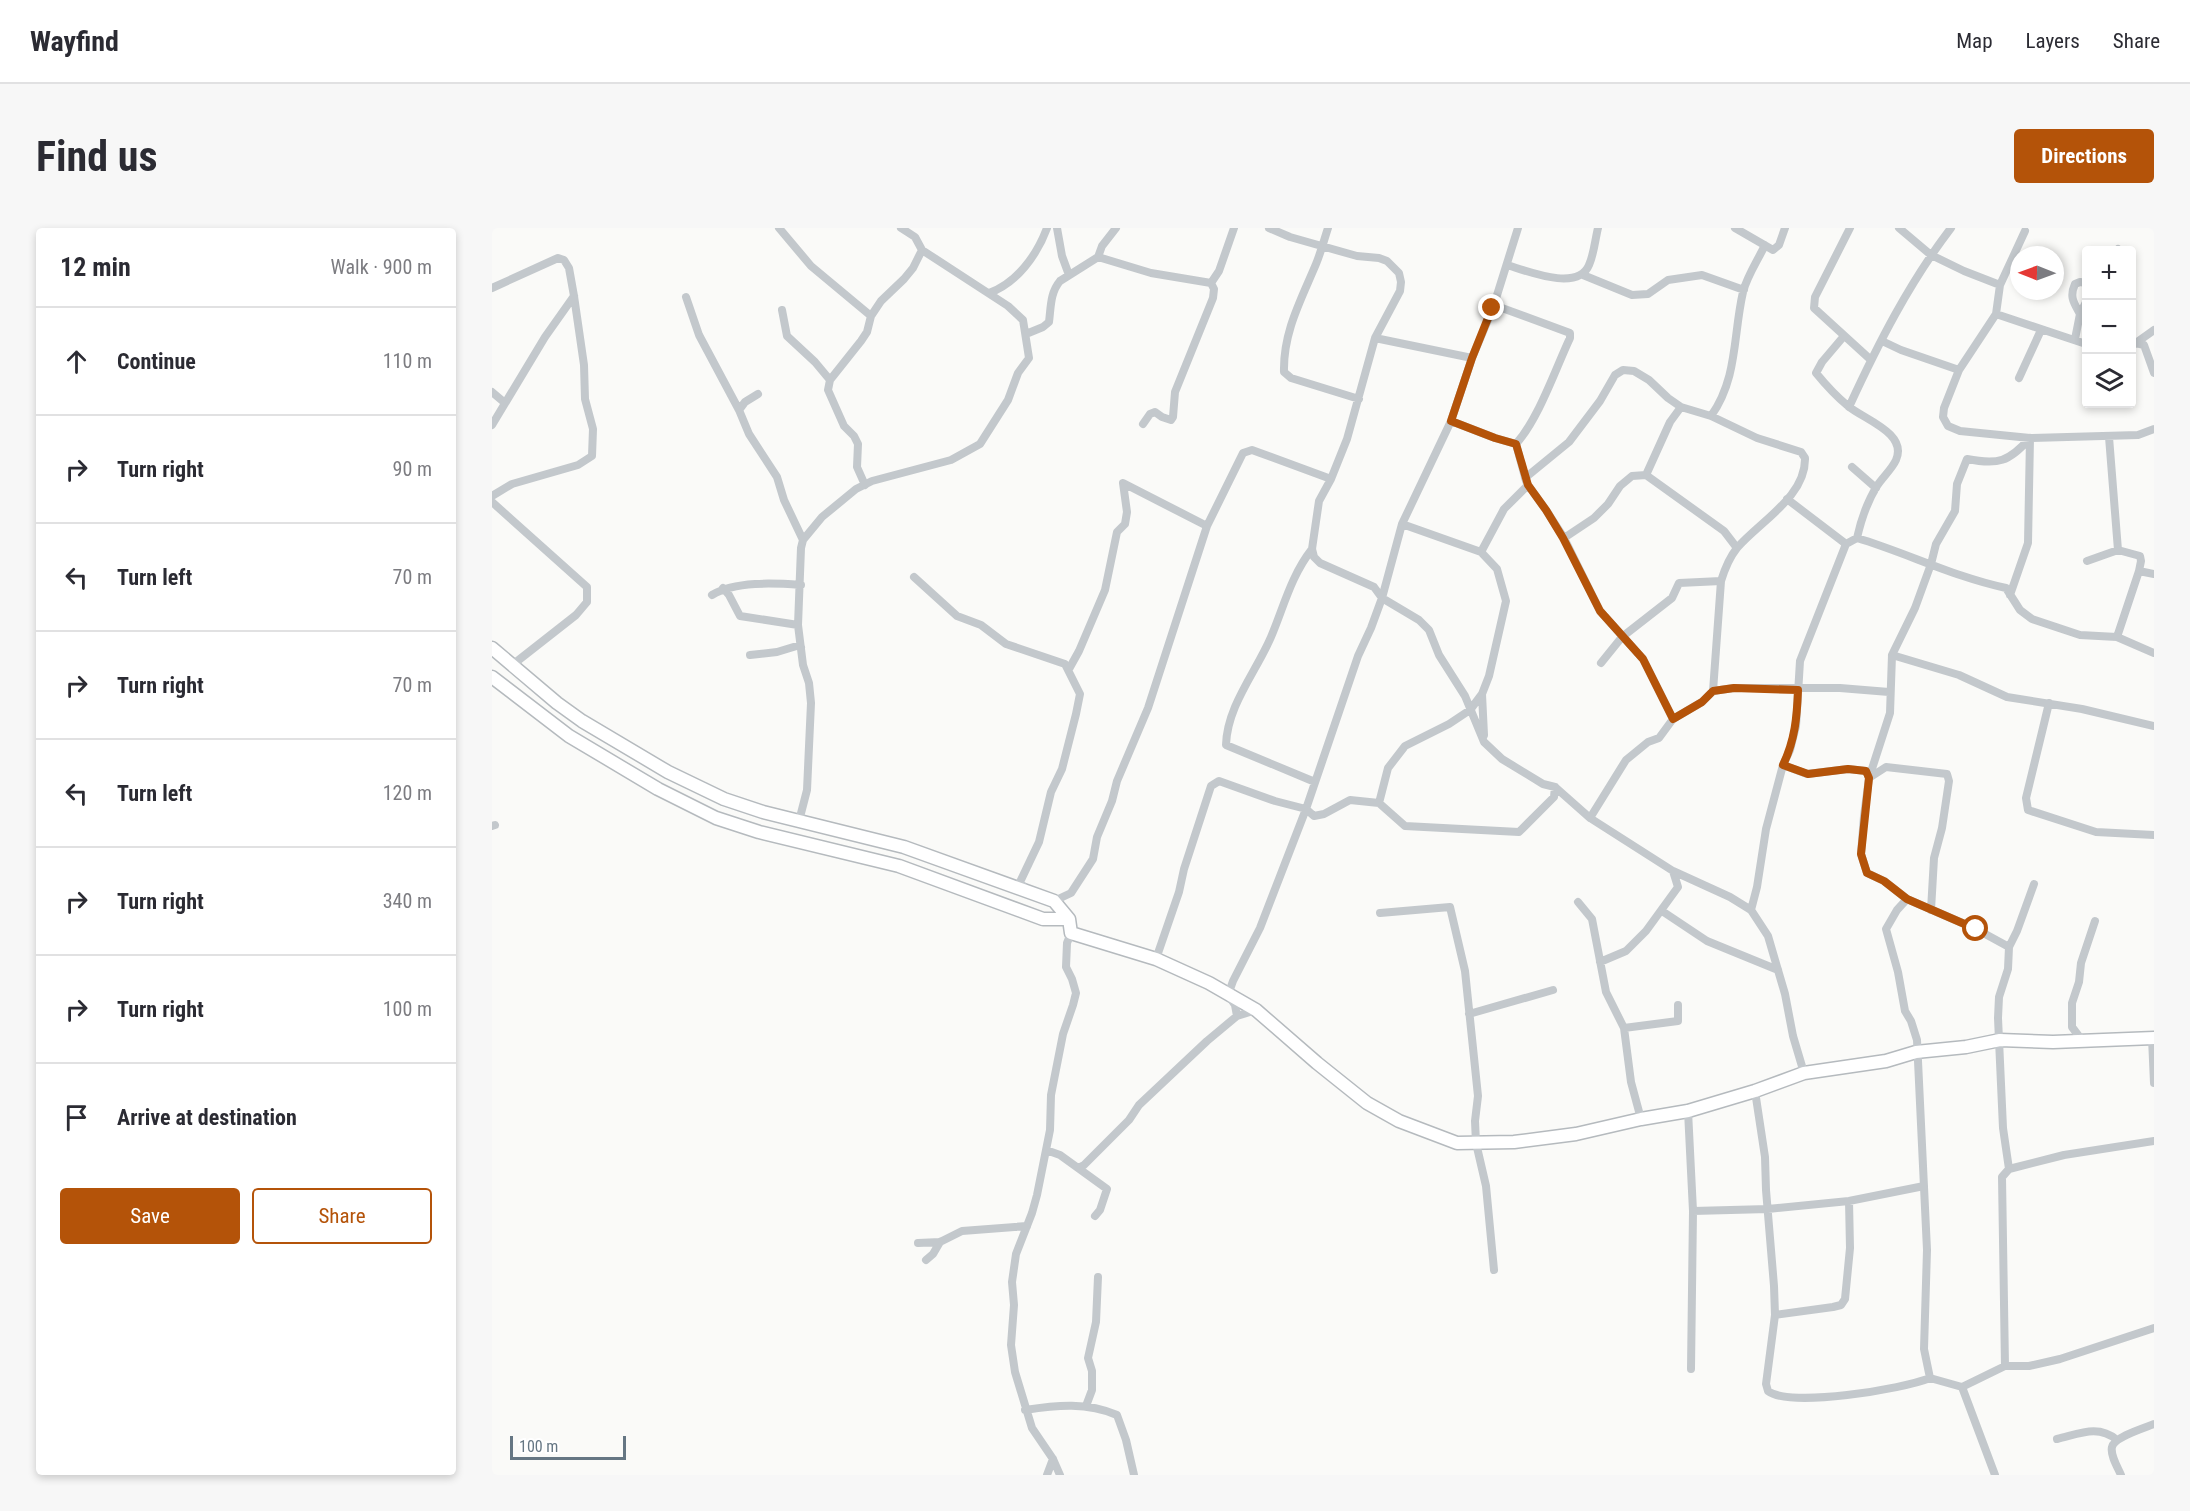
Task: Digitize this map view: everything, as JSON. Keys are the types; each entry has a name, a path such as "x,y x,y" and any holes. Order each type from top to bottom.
{"main road":[{"path":"492,648 511,666 582,721 668,772 724,799 763,812 904,847 1054,901 1069,919 1071,933 1156,959 1209,983 1256,1010 1317,1064 1367,1103 1399,1120 1457,1143 1537,1141 1613,1127 1641,1119 1688,1111 1755,1091 1804,1073 1886,1061 1916,1052 1966,1047 2000,1040 2053,1042 2081,1039 2153,1038"},
{"path":"492,677 569,736 658,789 716,818 759,832 899,866 1043,919 1069,919"}],"street":[{"path":"779,228 811,266 871,316"},
{"path":"800,821 807,790 811,704 798,625 801,585 799,567 803,540 822,517 865,484 951,460 980,444 1008,400 1018,373 1029,358 1023,320 989,293 922,250 915,237 901,228"},
{"path":"989,293 1000,289 1025,266 1040,247 1047,228"},
{"path":"1058,228 1062,256 1069,275"},
{"path":"1026,334 1048,322 1052,292 1060,280 1098,257 1102,246 1116,228"},
{"path":"1210,283 1219,270 1234,228"},
{"path":"1269,228 1290,237 1357,256 1379,258 1395,268 1401,282 1400,291 1375,338 1359,399 1331,479 1319,501 1312,549 1314,558 1320,563 1374,587 1382,598 1419,620 1429,630 1439,655 1465,696 1484,742 1502,759 1543,784 1555,787 1590,818 1673,871 1730,897 1750,910 1768,936 1804,1073"},
{"path":"1328,228 1285,342 1284,372 1291,378 1359,399"},
{"path":"1237,1016 1235,1005 1228,995 1260,928 1306,809 1358,656 1382,598 1402,524 1451,421 1518,228"},
{"path":"1507,265 1549,277 1569,279 1583,274 1589,266 1598,228"},
{"path":"1735,228 1773,250 1779,245 1785,228"},
{"path":"1850,228 1813,302 1818,314 1870,360"},
{"path":"1899,228 1931,255 2000,285"},
{"path":"1848,407 1905,294 1951,228"},
{"path":"2025,231 2000,285 1996,314 1959,370 1944,408 1943,417 1948,426 1960,431 2030,438 2138,435 2154,429"},
{"path":"1712,416 1723,399 1734,355 1744,290 1765,245"},
{"path":"865,484 857,467 858,444 844,426 828,390 830,380 867,332 871,316 881,301 913,268 922,250"},
{"path":"1098,257 1151,273 1210,283 1214,289 1213,298 1175,392 1173,417 1171,420 1155,412 1150,414 1143,424"},
{"path":"492,288 558,258 564,261 569,268 584,365 585,399 592,429 592,456 578,465 512,484 492,496"},
{"path":"1583,274 1632,296 1648,294 1668,280 1702,275 1744,290"},
{"path":"2080,314 2072,299 2071,291 2074,284 2082,282"},
{"path":"492,425 545,337 574,296"},
{"path":"686,297 699,336 739,410 749,434 777,477 784,500 803,540"},
{"path":"1492,308 1502,308 1570,333 1570,338 1534,415 1524,435 1516,444"},
{"path":"782,310 787,336 815,362 830,380"},
{"path":"2075,339 2082,310"},
{"path":"1996,314 2082,342"},
{"path":"2019,378 2041,330"},
{"path":"2136,343 2154,330"},
{"path":"1844,336 1822,362 1816,373 1848,407 1882,428 1895,440 1898,450 1896,461 1876,488 1862,518 1857,538"},
{"path":"1375,338 1472,358"},
{"path":"1882,340 1901,350 1959,370"},
{"path":"2136,344 2144,345 2154,373"},
{"path":"1481,552 1504,509 1526,482 1569,442 1600,402 1615,375 1623,370 1634,371 1649,380 1681,407 1712,416 1757,438 1801,452 1805,458 1802,476 1787,499 1737,548 1726,563 1721,580 1713,691"},
{"path":"492,392 505,403"},
{"path":"739,410 758,394"},
{"path":"1646,475 1670,422 1681,407"},
{"path":"1451,421 1516,444"},
{"path":"2109,437 2118,550"},
{"path":"2009,947 1976,929 1907,899 1884,881 1867,873 1861,854 1869,778 1890,713 1892,655 1915,608 1936,544 1955,512 1957,484 1967,459 1986,463 2001,462 2019,451 2030,438"},
{"path":"2010,595 2028,543 2030,438"},
{"path":"1516,444 1526,482 1563,538 1600,611 1643,659 1673,719"},
{"path":"1054,901 1071,893 1093,859 1097,837 1112,801 1117,781 1148,708 1207,526 1243,453 1252,450 1331,479"},
{"path":"1852,467 1876,488"},
{"path":"1563,538 1594,518 1608,504 1620,486 1632,476 1646,475 1724,531 1737,548"},
{"path":"1069,669 1105,590 1117,532 1125,524 1127,513 1123,483 1207,526"},
{"path":"1787,499 1846,544"},
{"path":"492,502 587,587 587,602 576,615 511,666"},
{"path":"1379,803 1388,768 1405,746 1449,724 1470,710 1482,694 1489,676 1506,601 1497,569 1481,552 1402,524"},
{"path":"1750,910 1757,886 1766,829 1796,726 1800,662 1846,544 1857,538 1895,549 1981,582 2006,588 2020,609 2032,619 2080,635 2117,637 2154,652"},
{"path":"1312,549 1300,564 1289,586 1270,638 1233,712 1226,732 1226,745 1315,782"},
{"path":"2087,561 2118,550 2140,556 2139,571 2117,637"},
{"path":"2139,571 2154,574"},
{"path":"914,577 957,616 981,625 1006,644 1065,664 1080,694 1062,769 1051,792 1039,842 1020,882 1026,890"},
{"path":"1601,663 1622,637 1672,598 1679,583 1721,580"},
{"path":"712,595 723,588 751,585 801,585"},
{"path":"723,588 740,616 798,625"},
{"path":"750,655 800,645 801,647"},
{"path":"1892,655 1959,675 2007,697 2082,709 2154,726"},
{"path":"1590,818 1626,760 1648,742 1659,738 1673,719 1702,702 1713,691 1734,688 1798,690 1840,688 1889,692"},
{"path":"1482,694 1484,742"},
{"path":"2049,703 2025,798 2028,810 2096,832 2154,835"},
{"path":"1783,765 1808,774 1848,769 1866,771 1869,778"},
{"path":"1869,778 1886,767 1947,774 1949,781 1942,828 1934,858 1931,910"},
{"path":"1156,959 1214,782 1219,781 1275,801 1306,809 1314,816 1324,814 1348,800 1379,803 1406,826 1519,832 1554,797 1555,787"},
{"path":"1600,962 1626,951 1646,932 1678,887 1673,871"},
{"path":"2008,1169 1998,1049 2000,1040 1999,997 2008,969 2009,947 2017,932 2034,884"},
{"path":"1907,899 1896,910 1886,929 1898,972 1905,1011 1917,1040 1927,1250 1924,1348 1930,1378"},
{"path":"1578,902 1592,919 1606,992 1623,1028 1631,1082 1641,1119"},
{"path":"1380,913 1450,907 1465,971 1478,1096 1475,1121 1476,1143 1486,1186 1494,1270"},
{"path":"1662,911 1707,940 1778,970"},
{"path":"2081,1039 2072,1027 2072,1003 2079,982 2081,963 2095,921"},
{"path":"1060,1475 1053,1459 1032,1428 1025,1410 1012,1360 1011,1345 1014,1305 1013,1270 1019,1244 1037,1195 1050,1130 1051,1095 1063,1034 1076,993 1066,967 1066,949 1071,933"},
{"path":"1469,1014 1553,990"},
{"path":"1623,1028 1678,1021 1678,1005"},
{"path":"1077,1168 1084,1165 1139,1106 1237,1016 1256,1010"},
{"path":"2153,1038 2154,1083"},
{"path":"1755,1091 1766,1157 1775,1315 1766,1384 1768,1391 1773,1395 1793,1397 1869,1393 1903,1387 1930,1378 1962,1387 2005,1366 2029,1366 2060,1359 2154,1328"},
{"path":"1688,1111 1693,1210 1691,1369"},
{"path":"2005,1366 2006,1287 2002,1177 2008,1169 2064,1155 2154,1141"},
{"path":"1046,1150 1060,1155 1107,1190 1100,1210 1095,1216"},
{"path":"1693,1210 1768,1209 1849,1201 1924,1186"},
{"path":"1775,1315 1833,1307 1841,1305 1845,1299 1850,1248 1849,1201"},
{"path":"918,1243 940,1242 962,1231 1027,1226"},
{"path":"926,1260 933,1254 940,1242"},
{"path":"1086,1406 1092,1390 1092,1371 1088,1358 1096,1322 1098,1276"},
{"path":"1962,1387 1995,1475"},
{"path":"1025,1410 1048,1406 1086,1406 1100,1408 1117,1415 1126,1440 1134,1475"},
{"path":"2121,1475 2112,1446 2117,1440 2154,1424"},
{"path":"2057,1439 2092,1430 2108,1433 2117,1440"},
{"path":"1047,1475 1053,1459"}],"route":[{"path":"1492,308 1451,421 1516,444 1528,485 1563,538 1600,611 1643,659 1673,719 1702,702 1713,691 1734,688 1798,690 1796,726 1790,750 1783,765 1808,774 1848,769 1866,771 1869,778 1861,854 1867,873 1884,881 1907,899 1976,929"}]}
